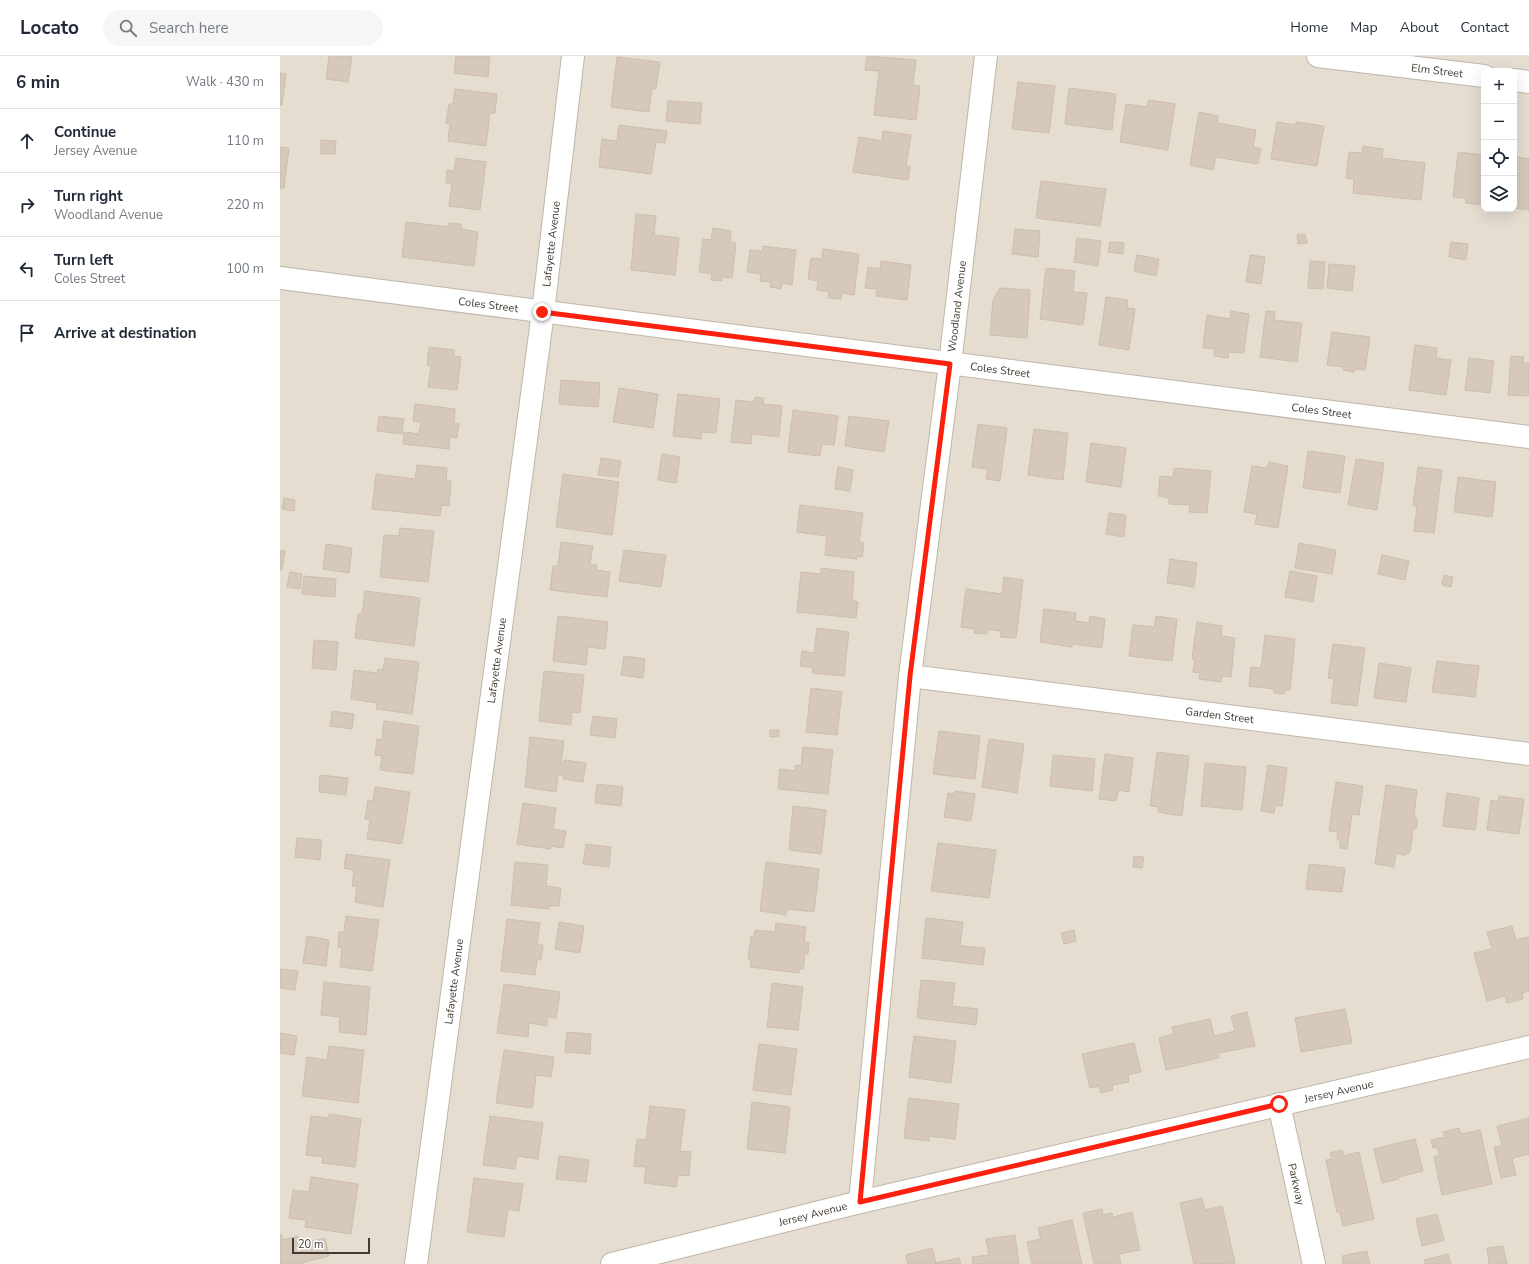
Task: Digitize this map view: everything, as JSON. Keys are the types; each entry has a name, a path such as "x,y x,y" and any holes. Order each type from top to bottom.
{"street":[{"name":"Lafayette Avenue","path":"416,1264 542,312 573,56"},
{"name":"Woodland Avenue","path":"860,1202 910,676 950,364 986,56"},
{"name":"Elm Street","path":"1318,56 1481,76"},
{"path":"1517,80 1529,82"},
{"name":"Coles Street","path":"280,278 1529,437"},
{"name":"Garden Street","path":"910,676 1529,754"},
{"name":"Jersey Avenue","path":"612,1264 860,1202 1529,1047"},
{"name":"Parkway","path":"1279,1104 1314,1264"}],"shaded area":[{"path":"280,56 1529,56 1529,1264 280,1264"}],"building":[{"path":"329,56 352,56 348,82 326,79"},
{"path":"456,56 490,56 488,77 454,73"},
{"path":"867,56 916,60 913,85 920,86 916,120 874,115 879,71 865,70"},
{"path":"617,57 660,62 656,89 652,88 649,112 611,107"},
{"path":"280,73 286,74 282,105 280,105"},
{"path":"1018,82 1055,86 1049,133 1012,129"},
{"path":"1069,88 1116,94 1112,130 1065,124"},
{"path":"455,89 497,94 495,113 490,113 486,146 448,141 450,124 446,123 449,104 453,104"},
{"path":"1149,100 1175,104 1168,150 1120,142 1126,104 1147,107"},
{"path":"668,101 702,103 700,124 666,121"},
{"path":"1199,112 1218,116 1217,123 1256,130 1253,147 1261,149 1258,164 1216,157 1213,170 1190,165"},
{"path":"1277,122 1296,125 1296,122 1324,126 1317,166 1271,159"},
{"path":"619,125 667,131 665,143 656,142 651,174 599,167 602,139 617,141"},
{"path":"883,131 911,135 906,166 910,167 908,180 853,172 859,137 882,141"},
{"path":"321,140 336,141 335,154 321,154"},
{"path":"1363,146 1383,149 1382,158 1425,163 1421,200 1353,193 1354,179 1346,178 1349,152 1362,153"},
{"path":"280,147 289,148 284,188 280,188"},
{"path":"1458,152 1481,155 1481,205 1466,203 1466,198 1453,197"},
{"path":"1517,157 1529,159 1529,210 1517,208"},
{"path":"456,158 486,162 480,210 449,206 452,183 446,183 447,170 454,171"},
{"path":"1041,181 1106,189 1100,226 1036,218"},
{"path":"636,214 656,216 654,235 679,238 675,275 631,270"},
{"path":"406,222 449,227 449,223 461,224 461,229 478,232 474,266 402,257"},
{"path":"713,228 731,231 730,242 736,243 732,278 722,277 722,281 711,280 712,274 699,272 703,239 711,240"},
{"path":"1015,229 1040,231 1038,257 1012,254"},
{"path":"1305,234 1307,243 1298,244 1297,235"},
{"path":"1077,238 1101,241 1098,266 1074,262"},
{"path":"1110,242 1124,243 1123,254 1108,252"},
{"path":"1451,242 1468,244 1466,260 1449,257"},
{"path":"763,246 796,250 792,285 782,283 781,289 770,287 771,282 760,281 761,274 747,272 750,250 762,251"},
{"path":"823,249 859,254 854,295 842,293 841,299 828,298 829,292 817,290 818,281 808,279 811,258 822,259"},
{"path":"1137,255 1159,259 1156,276 1134,271"},
{"path":"1250,255 1265,257 1261,284 1246,282"},
{"path":"881,261 911,265 907,300 876,296 877,289 865,288 868,267 880,269"},
{"path":"1310,261 1325,262 1323,289 1308,288"},
{"path":"1329,264 1355,266 1352,291 1327,288"},
{"path":"1046,268 1075,271 1073,292 1087,293 1083,325 1040,319"},
{"path":"1000,288 1030,290 1027,338 990,335 993,300"},
{"path":"1106,297 1128,300 1127,308 1135,309 1129,350 1099,345"},
{"path":"1231,311 1249,314 1244,353 1229,352 1228,358 1214,356 1214,349 1203,348 1207,315 1230,319"},
{"path":"1266,311 1275,312 1274,320 1302,323 1297,362 1260,357"},
{"path":"1332,332 1370,337 1365,370 1354,369 1354,372 1343,370 1343,367 1327,365"},
{"path":"1415,345 1437,348 1436,358 1451,360 1446,395 1409,390"},
{"path":"429,347 454,350 454,356 461,357 457,390 428,387 431,366 427,365"},
{"path":"1511,356 1524,357 1523,363 1529,363 1529,396 1508,395"},
{"path":"1469,358 1494,361 1490,393 1465,390"},
{"path":"561,380 600,383 598,407 559,404"},
{"path":"619,388 658,394 653,428 613,422"},
{"path":"678,394 720,399 716,433 702,432 701,439 673,436"},
{"path":"755,397 764,398 763,404 782,406 779,437 752,434 751,444 731,442 736,400 754,402"},
{"path":"415,404 455,409 454,423 459,424 457,438 450,437 449,449 403,444 404,432 419,434 421,422 413,421"},
{"path":"793,410 838,416 834,445 822,444 820,456 788,452"},
{"path":"379,416 404,419 402,434 377,431"},
{"path":"849,416 889,421 884,452 845,446"},
{"path":"978,424 1007,428 1000,481 986,479 988,469 972,467"},
{"path":"1034,429 1068,433 1063,480 1028,475"},
{"path":"1091,443 1126,448 1121,487 1086,482"},
{"path":"1308,451 1345,456 1340,493 1303,488"},
{"path":"662,454 680,457 676,483 658,480"},
{"path":"601,458 621,461 618,477 598,475"},
{"path":"1356,459 1384,463 1377,510 1348,505"},
{"path":"1269,462 1288,466 1278,528 1255,524 1257,514 1244,512 1252,466 1267,468"},
{"path":"417,465 447,468 446,481 451,481 449,506 442,505 440,516 372,509 376,474 415,479"},
{"path":"838,467 853,470 850,491 835,489"},
{"path":"1418,467 1442,470 1434,533 1414,531 1417,506 1413,506"},
{"path":"1174,468 1211,471 1207,513 1189,512 1190,505 1169,504 1169,498 1158,496 1160,476 1173,477"},
{"path":"563,474 619,482 612,535 556,527"},
{"path":"1458,477 1496,482 1492,517 1454,512"},
{"path":"284,498 295,500 294,511 282,509"},
{"path":"800,505 863,513 859,542 864,543 862,557 857,556 857,559 825,555 827,536 797,532"},
{"path":"1109,513 1126,515 1124,537 1106,534"},
{"path":"400,528 434,531 428,582 380,577 384,535 399,536"},
{"path":"561,542 593,546 590,564 597,565 596,570 610,572 607,597 550,590 553,566 558,566"},
{"path":"1299,543 1336,550 1332,574 1295,568"},
{"path":"326,544 352,548 349,573 323,569"},
{"path":"624,550 666,555 661,587 619,581"},
{"path":"280,551 285,551 282,570 280,570"},
{"path":"1382,555 1409,561 1405,580 1378,574"},
{"path":"1170,559 1197,563 1194,587 1167,583"},
{"path":"821,568 854,572 852,601 858,602 856,618 797,612 801,572 821,574"},
{"path":"1290,571 1317,576 1313,602 1285,597"},
{"path":"290,572 302,574 300,589 287,587"},
{"path":"1444,575 1453,577 1451,587 1442,585"},
{"path":"304,576 336,579 335,597 302,594"},
{"path":"1004,577 1023,580 1016,638 1000,637 1001,631 987,629 987,634 974,633 975,629 961,627 966,589 1002,594"},
{"path":"365,591 420,598 414,646 355,638 358,614 362,614"},
{"path":"1044,609 1076,613 1075,621 1089,623 1090,616 1105,619 1102,648 1073,644 1072,647 1040,642"},
{"path":"558,616 608,622 605,649 588,647 586,665 553,661"},
{"path":"1156,616 1177,619 1172,661 1129,656 1133,625 1154,627"},
{"path":"1197,622 1222,626 1221,636 1235,638 1231,677 1222,676 1221,682 1199,679 1200,673 1193,672 1195,659 1192,659"},
{"path":"817,628 849,632 844,676 812,673 813,668 800,666 802,651 814,653"},
{"path":"1265,635 1295,639 1290,690 1285,690 1284,694 1274,693 1274,689 1249,686 1251,667 1261,668"},
{"path":"314,640 338,642 336,670 312,668"},
{"path":"1333,644 1365,648 1357,706 1331,703 1334,679 1328,678"},
{"path":"624,656 645,659 643,678 621,675"},
{"path":"385,658 419,662 412,714 376,709 377,703 351,699 354,670 377,673 378,669 383,670"},
{"path":"1437,661 1479,666 1475,697 1432,692"},
{"path":"1379,663 1411,668 1406,702 1374,698"},
{"path":"544,671 584,675 580,713 572,712 571,725 539,721"},
{"path":"811,688 842,692 837,735 806,732"},
{"path":"332,711 354,714 352,729 330,726"},
{"path":"593,716 617,719 615,738 590,735"},
{"path":"384,721 419,726 413,774 380,770 382,756 375,755 377,739 382,740"},
{"path":"770,730 779,730 779,736 770,737"},
{"path":"939,731 980,736 975,779 933,774"},
{"path":"530,737 564,741 561,763 564,763 564,760 586,763 583,782 563,779 564,775 558,775 556,792 525,787"},
{"path":"989,739 1024,744 1017,793 982,787"},
{"path":"803,747 833,750 828,794 778,789 780,769 795,771 796,765 801,766"},
{"path":"1157,752 1189,756 1182,816 1158,812 1158,807 1150,806"},
{"path":"1105,754 1133,758 1129,792 1118,790 1116,801 1099,799"},
{"path":"1053,755 1095,759 1092,791 1050,786"},
{"path":"1205,763 1246,767 1242,810 1201,806"},
{"path":"1268,765 1287,768 1282,806 1275,805 1274,813 1261,811"},
{"path":"320,775 348,778 346,795 319,792"},
{"path":"1336,782 1363,786 1359,815 1352,814 1347,849 1340,848 1340,840 1337,840 1338,832 1329,831"},
{"path":"597,784 623,787 621,806 595,803"},
{"path":"1386,785 1417,790 1414,815 1417,820 1417,827 1413,830 1410,852 1404,855 1396,853 1394,867 1375,864"},
{"path":"375,787 410,792 402,844 367,839 370,820 365,819 368,800 373,801"},
{"path":"955,791 975,794 971,821 944,817 948,793 954,794"},
{"path":"1447,793 1479,798 1475,830 1443,826"},
{"path":"1499,796 1524,799 1519,834 1487,830 1491,800 1498,802"},
{"path":"523,803 556,808 553,829 566,831 563,848 551,846 550,849 517,844"},
{"path":"793,806 826,810 821,854 789,850"},
{"path":"297,838 322,840 320,860 295,857"},
{"path":"938,843 996,850 989,898 931,891"},
{"path":"586,844 611,847 609,867 583,864"},
{"path":"346,854 390,860 383,907 355,902 357,886 352,886 354,870 344,868"},
{"path":"1134,856 1144,857 1142,868 1133,867"},
{"path":"515,862 548,865 546,886 561,888 559,906 549,906 549,909 511,905"},
{"path":"766,862 819,869 814,912 787,909 786,915 760,911"},
{"path":"1309,864 1345,868 1342,892 1306,889"},
{"path":"346,916 379,920 372,971 340,967 342,948 338,947 339,932 344,932"},
{"path":"926,918 963,922 960,946 985,948 983,965 922,958"},
{"path":"507,919 540,923 537,945 543,945 541,960 537,959 535,975 501,971"},
{"path":"559,922 584,926 580,953 555,949"},
{"path":"776,923 806,927 804,942 809,943 808,954 801,953 801,955 805,955 803,969 799,969 799,973 750,967 751,960 748,959 751,936 754,937 755,930 775,932"},
{"path":"1512,926 1516,940 1528,937 1529,939 1529,991 1522,993 1523,999 1507,1003 1505,996 1487,1001 1474,953 1492,949 1487,932"},
{"path":"1074,930 1076,941 1064,944 1061,933"},
{"path":"307,936 329,940 326,966 303,963"},
{"path":"280,969 298,971 295,990 280,988"},
{"path":"921,980 955,983 952,1006 978,1009 976,1025 917,1018"},
{"path":"324,982 370,987 366,1035 339,1032 340,1017 321,1015"},
{"path":"772,983 803,987 798,1030 767,1027"},
{"path":"504,984 560,992 556,1018 547,1017 547,1026 529,1023 528,1037 497,1033"},
{"path":"1345,1009 1352,1043 1301,1052 1295,1018"},
{"path":"1247,1012 1255,1046 1218,1053 1219,1058 1166,1070 1159,1038 1174,1034 1172,1027 1210,1019 1214,1036 1235,1031 1231,1016"},
{"path":"567,1032 591,1034 590,1054 565,1052"},
{"path":"280,1033 297,1036 294,1055 280,1053"},
{"path":"914,1036 956,1041 951,1083 909,1077"},
{"path":"1134,1043 1141,1072 1128,1075 1129,1082 1112,1085 1113,1090 1101,1093 1099,1086 1090,1088 1082,1054"},
{"path":"759,1044 797,1049 791,1095 753,1090"},
{"path":"329,1046 364,1050 358,1103 302,1096 307,1057 327,1060"},
{"path":"504,1050 554,1057 551,1077 536,1075 532,1108 496,1103"},
{"path":"909,1098 959,1104 955,1139 929,1136 929,1141 904,1138"},
{"path":"752,1102 790,1107 785,1153 747,1149"},
{"path":"650,1106 685,1110 680,1151 691,1152 689,1176 678,1175 676,1187 644,1183 646,1167 634,1166 637,1139 646,1140"},
{"path":"329,1114 361,1119 355,1167 322,1163 323,1157 306,1155 311,1116 329,1118"},
{"path":"490,1116 543,1123 538,1159 517,1156 515,1169 483,1165"},
{"path":"1529,1118 1529,1154 1512,1158 1516,1175 1501,1178 1494,1147 1502,1146 1497,1126"},
{"path":"1459,1128 1461,1134 1480,1130 1492,1184 1442,1195 1434,1157 1439,1155 1437,1147 1433,1148 1431,1140 1445,1137 1443,1132"},
{"path":"1415,1139 1423,1171 1398,1177 1399,1179 1382,1183 1374,1149"},
{"path":"1342,1150 1343,1156 1359,1152 1374,1219 1343,1226 1340,1212 1337,1212 1326,1160 1332,1159 1330,1153"},
{"path":"559,1156 589,1160 586,1182 556,1179"},
{"path":"311,1177 358,1184 351,1234 305,1227 306,1220 289,1218 293,1190 309,1192"},
{"path":"474,1178 523,1184 519,1211 508,1209 504,1237 467,1232"},
{"path":"1202,1198 1205,1210 1222,1206 1235,1263 1194,1264 1180,1203"},
{"path":"1102,1209 1103,1215 1112,1213 1113,1217 1132,1212 1140,1250 1119,1254 1121,1264 1094,1264 1083,1213"},
{"path":"1437,1214 1444,1240 1422,1246 1416,1219"},
{"path":"1072,1220 1082,1264 1032,1264 1027,1242 1041,1239 1038,1228"},
{"path":"280,1235 282,1235 283,1240 298,1236 300,1244 325,1238 329,1256 304,1262 304,1264 280,1264"},
{"path":"1015,1235 1019,1264 973,1264 972,1257 989,1255 986,1239"},
{"path":"1503,1246 1507,1264 1489,1264 1487,1248"},
{"path":"932,1248 936,1263 959,1258 961,1264 908,1264 906,1255"},
{"path":"1367,1251 1370,1264 1343,1264 1342,1256"},
{"path":"1448,1254 1451,1264 1425,1264 1424,1260"}],"route":[{"path":"542,312 950,364 910,676 860,1202 1279,1104"}]}
